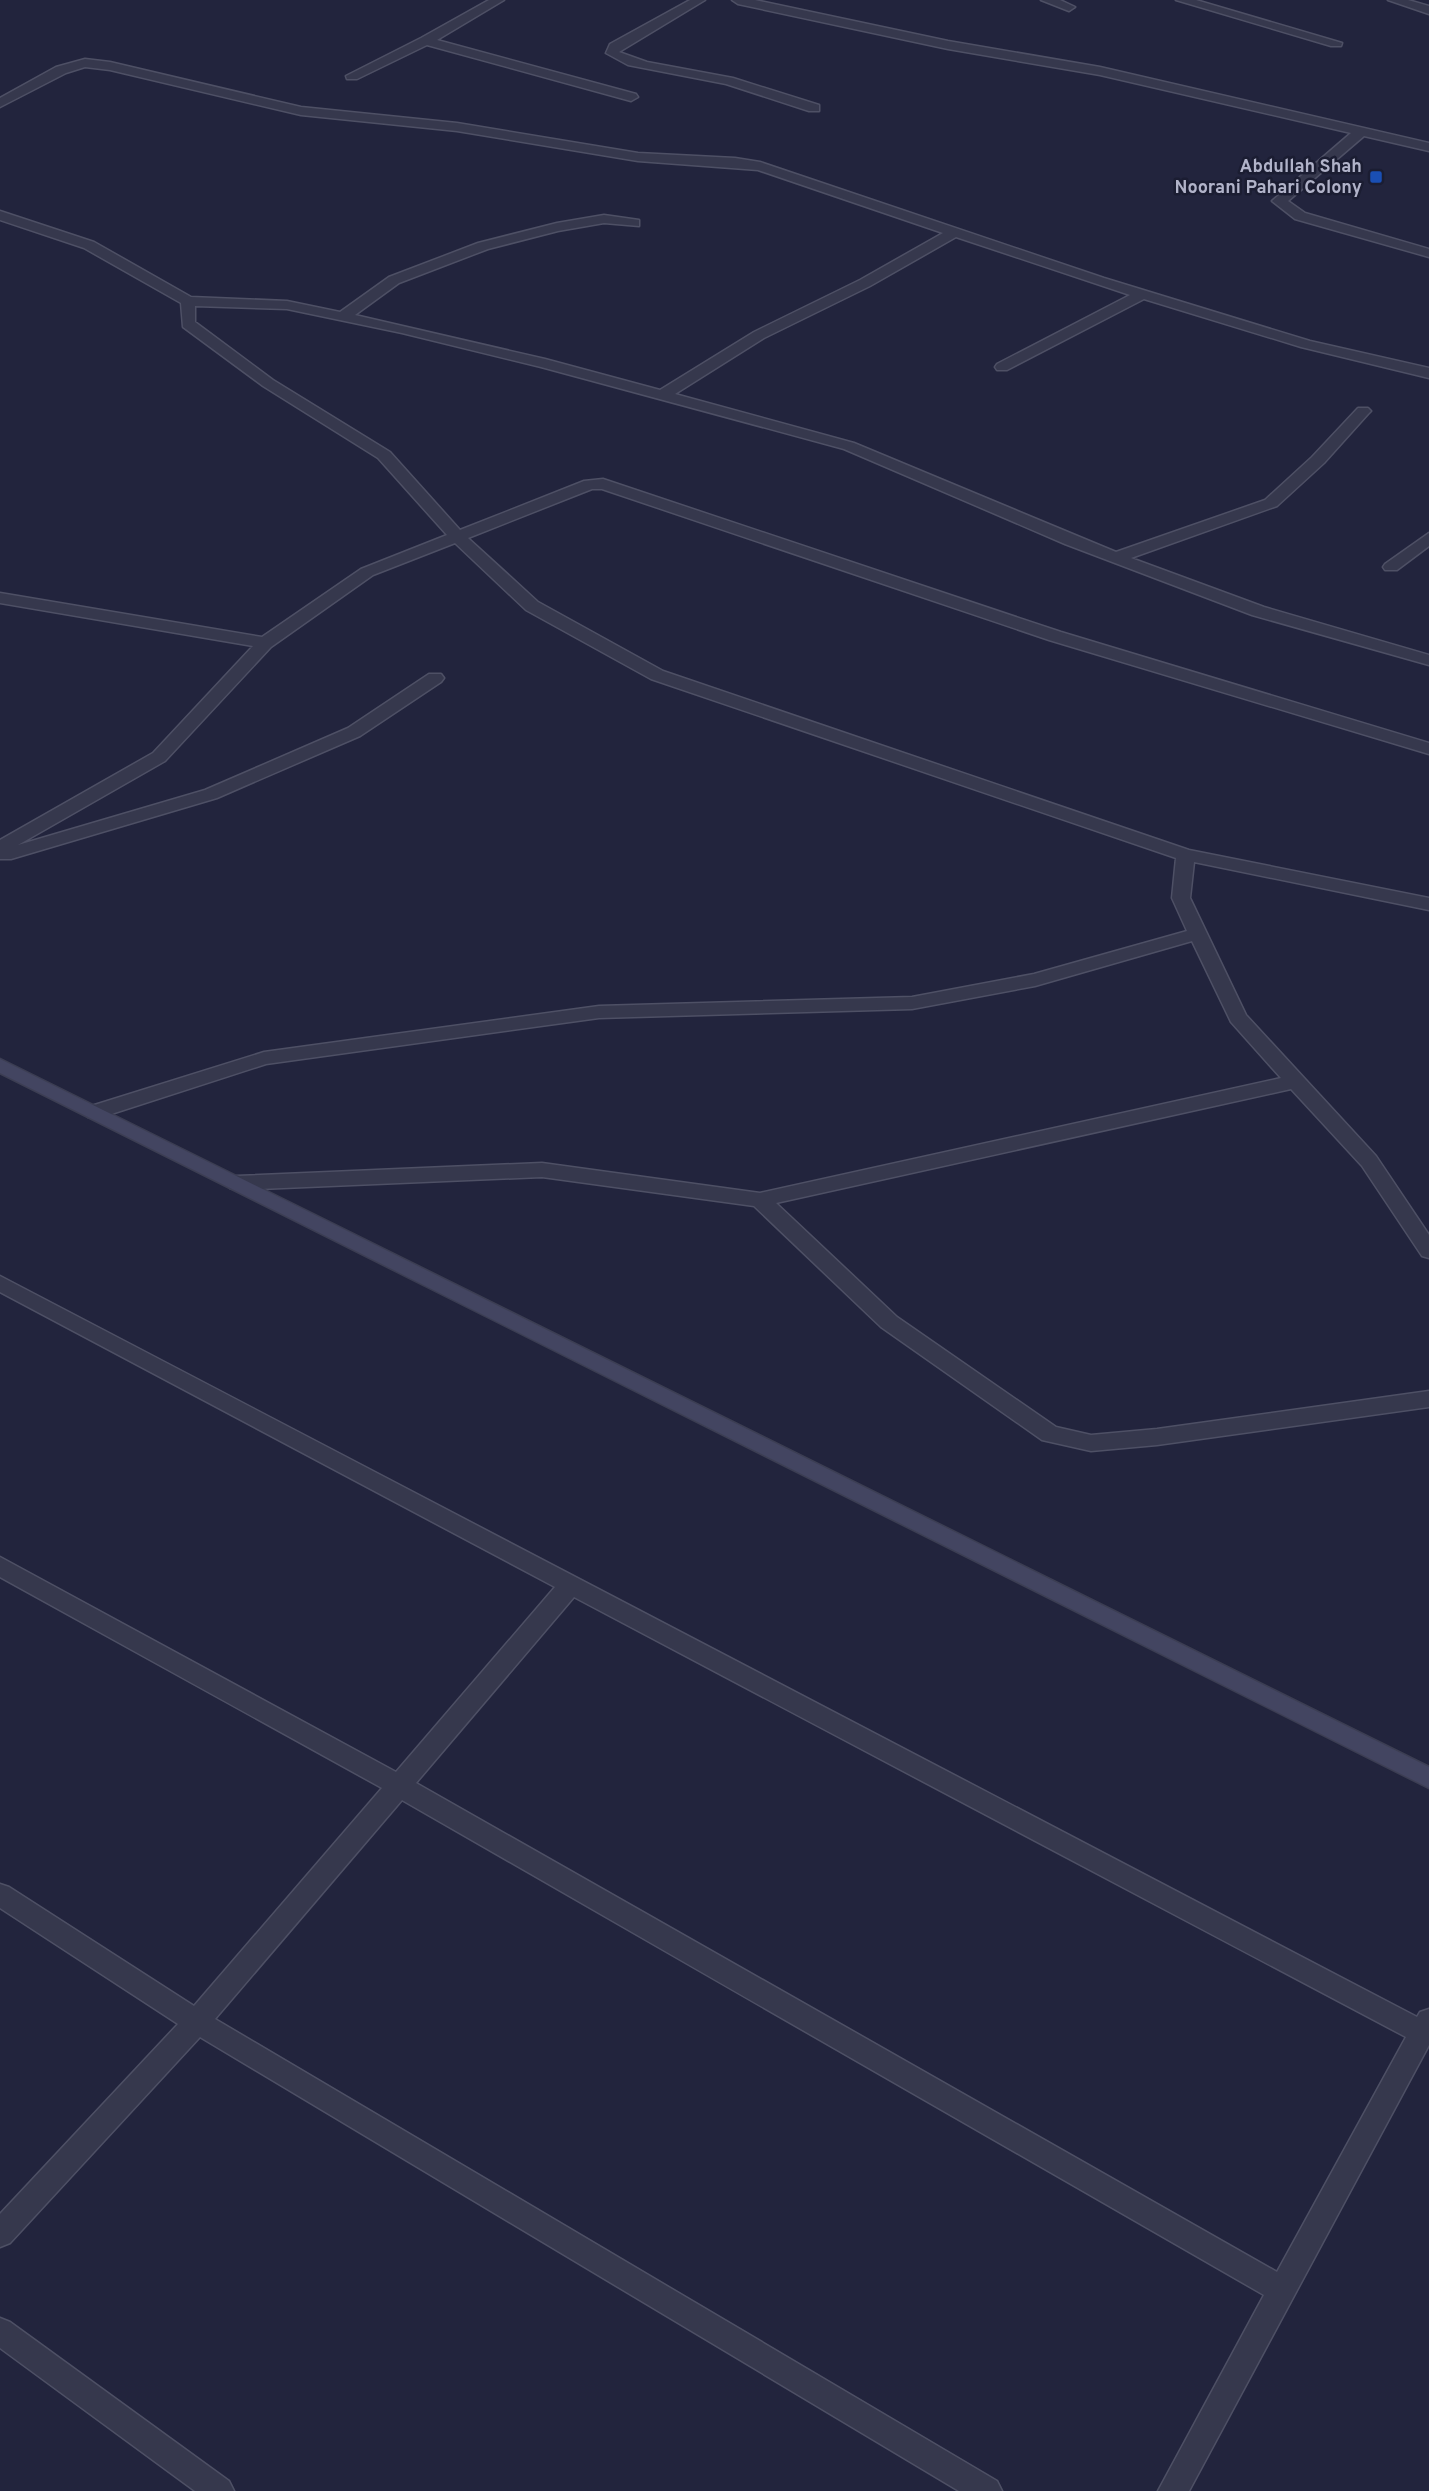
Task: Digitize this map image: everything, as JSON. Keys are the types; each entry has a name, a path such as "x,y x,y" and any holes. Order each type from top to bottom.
{"street":[{"path":"352,76 426,41 498,0"},
{"path":"699,0 615,47 612,52 618,58 719,78 814,108"},
{"path":"738,0 948,45 1100,71 1429,147"},
{"path":"1047,0 1069,7"},
{"path":"1182,0 1336,43"},
{"path":"1394,0 1429,10"},
{"path":"426,41 632,97"},
{"path":"0,103 61,70 85,63 110,66 301,111 457,127 638,157 760,166 1143,294 1306,344 1429,373"},
{"path":"1363,130 1279,201 1300,216 1429,253"},
{"path":"0,215 89,245 188,301 287,305 342,317 545,363 849,446 1116,558 1258,611 1429,660"},
{"path":"342,317 394,280 483,246 557,227 604,219 634,223"},
{"path":"662,395 759,335 865,282 955,232"},
{"path":"1002,368 1143,294"},
{"path":"188,301 188,324 268,383 384,455 456,536 532,606 657,675 1185,855 1429,904"},
{"path":"1116,558 1271,503 1318,460 1363,411"},
{"path":"0,848 159,757 265,643 367,572 578,487 603,484 1055,636 1429,749"},
{"path":"1391,567 1429,538"},
{"path":"0,598 265,643"},
{"path":"0,856 211,794 354,732 435,678"},
{"path":"1185,855 1181,898 1238,1018 1369,1161 1429,1251"},
{"path":"95,1112 264,1058 599,1012 912,1003 1035,980 1197,933"},
{"path":"0,1065 1429,1778"},
{"path":"237,1183 542,1170 760,1200 1296,1081"},
{"path":"760,1200 889,1322 1050,1434 1091,1443 1157,1437 1429,1399"},
{"path":"0,1283 571,1584 1425,2027 1173,2491"},
{"path":"0,1566 399,1786 1282,2290"},
{"path":"0,2234 197,2022 571,1584"},
{"path":"0,1895 197,2022 987,2491"},
{"path":"0,2331 219,2491"}],"place":[{"name":"Abdullah Shah Noorani Pahari Colony","path":"1376,177"}]}
